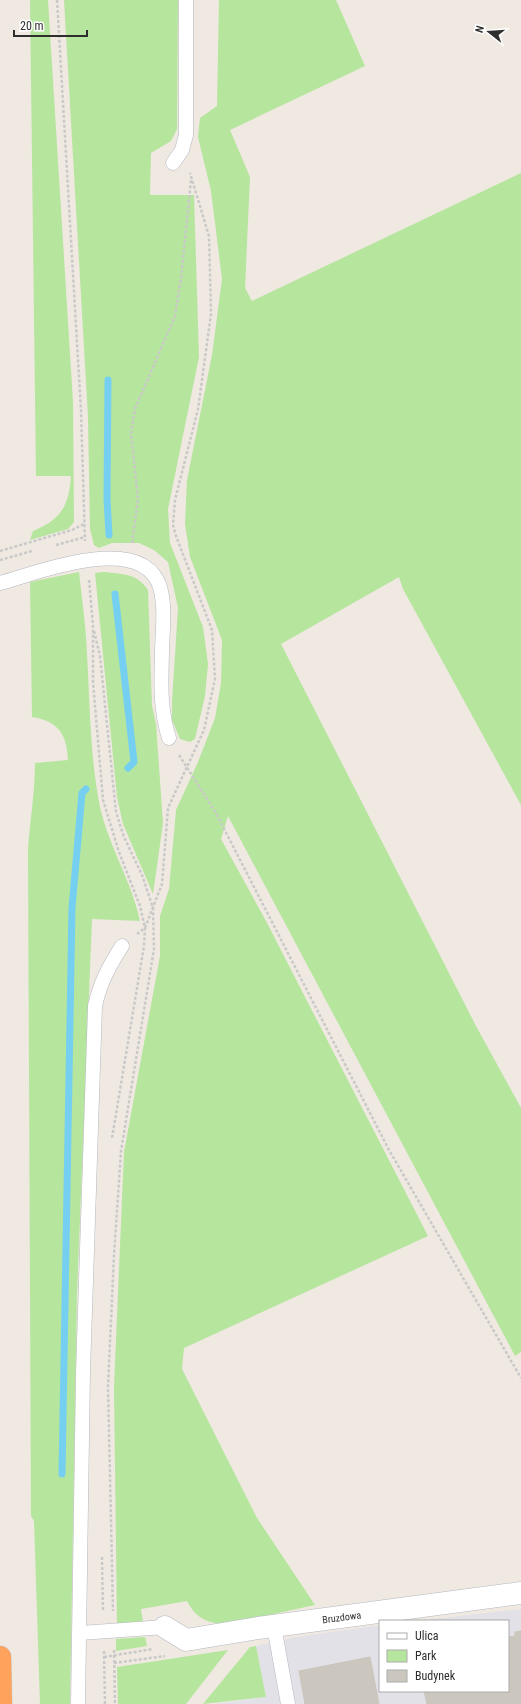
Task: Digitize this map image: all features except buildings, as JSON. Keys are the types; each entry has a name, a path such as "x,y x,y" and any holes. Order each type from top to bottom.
{"highway":[{"path":"0,1658 1,1704"}],"street":[{"name":"Bruzdowa","path":"165,1627 186,1640 274,1626 521,1593"}],"lane":[{"path":"172,164 182,150 186,135 186,0"},
{"path":"0,583 87,560 115,558 130,559 142,564 153,573 160,587 163,605 161,702 169,738"},
{"path":"78,1704 83,1372 95,1006 99,987 107,969 122,946"},
{"path":"274,1626 288,1704"},
{"path":"80,1633 165,1627"}],"path":[{"path":"57,0 80,403 84,524 93,625 100,656 116,812 124,836 142,875 153,908 154,949 121,1151 114,1255 108,1387 115,1704"},
{"path":"122,946 145,928 162,884 168,808 204,730 215,679 212,630 173,525 175,500 198,409 211,314 209,236 182,150"},
{"path":"130,559 138,499 131,433 135,409 175,316 181,279 191,178"},
{"path":"0,550 72,530 84,524"},
{"path":"187,767 216,813 389,1150 521,1378"},
{"path":"104,1657 105,1704"}],"shaded area":[{"path":"521,1609 521,1704 214,1704 266,1697 256,1646 291,1638 379,1625 379,1692 509,1692 509,1620 427,1620"}],"green space":[{"path":"30,0 48,0 73,402 74,522 68,529 30,540 33,531 51,521 62,510 66,503 71,476 36,476"},
{"path":"64,0 178,0 177,129 171,141 151,153 150,195 194,195 199,357 168,509 170,543 203,627 208,664 205,696 195,739 190,742 180,739 172,720 178,608 168,562 154,550 139,543 112,543 99,548 94,545 90,529 88,417"},
{"path":"219,0 336,0 365,66 230,130 250,177 245,288 252,301 521,173 521,805 403,589 399,577 281,644 476,1026 521,1108 521,1352 515,1356 228,816 221,839 266,921 428,1236 184,1348 182,1369 257,1518 315,1605 228,1624 221,1624 209,1621 199,1616 187,1601 141,1609 143,1622 117,1625 114,1387 124,1152 160,956 160,916 169,889 176,810 198,762 215,718 221,683 222,640 190,557 185,524 187,480 212,355 222,279 211,191 198,137 200,118 217,106"},
{"path":"79,572 86,634 94,769 100,807 109,836 132,892 140,921 92,919 77,1294 70,1704 40,1704 34,1521 31,1516 28,849 35,763 68,760 66,743 59,730 48,722 32,717 30,582"},
{"path":"104,572 134,577 144,584 148,590 152,706 156,724 163,823 153,894 123,824 117,797 95,573"},
{"path":"145,1637 147,1646 116,1651 116,1639"},
{"path":"256,1646 266,1697 203,1704 250,1647"},
{"path":"228,1650 186,1704 118,1704 117,1667"}],"waterway":[{"path":"108,380 107,499 109,535"},
{"path":"115,594 134,762 128,768"},
{"path":"62,1474 72,908 82,793 86,789"}]}
